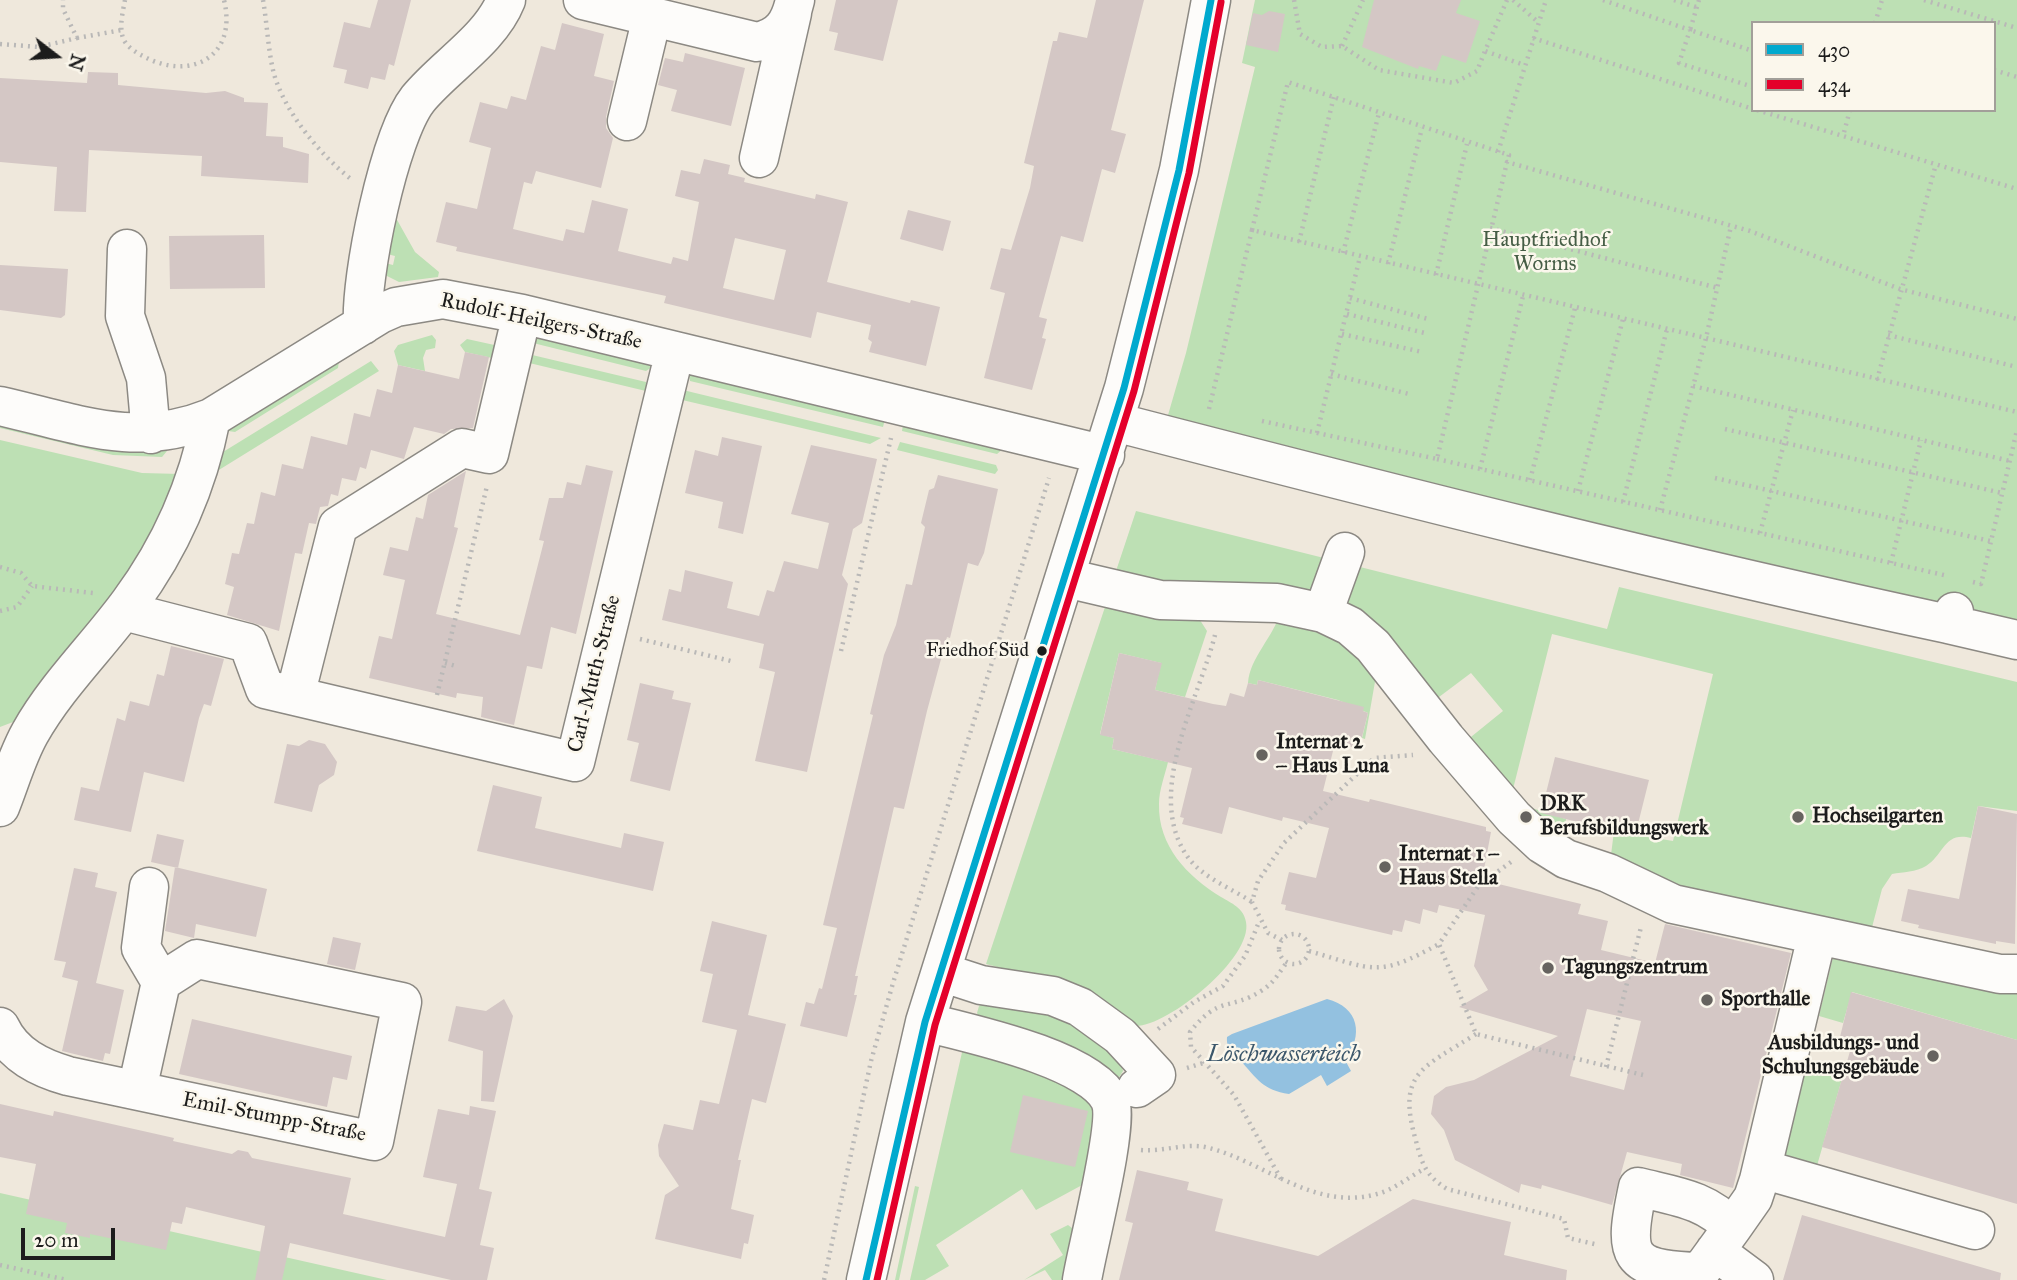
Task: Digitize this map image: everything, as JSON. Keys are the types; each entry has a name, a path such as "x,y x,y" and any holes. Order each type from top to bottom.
{"street":[{"path":"363,326 366,270 398,137 411,110 492,24 506,0"},
{"path":"583,0 757,42 778,34 793,7"},
{"path":"866,1280 925,1022 1110,439 1176,182 1211,0"},
{"path":"759,158 793,7"},
{"path":"627,121 652,17"},
{"path":"127,249 125,316 146,378 151,434"},
{"name":"Rudolf-Heilgers-Straße","path":"0,406 131,435 183,429 211,418 396,307 426,299 461,301 900,403 1110,439 1529,529 1956,599 2017,640"},
{"path":"295,696 338,526 462,448 489,454 523,314"},
{"name":"Carl-Muth-Straße","path":"127,607 248,643 264,689 575,762 675,351"},
{"path":"0,807 22,747 38,720 127,607 166,545 189,494 211,418"},
{"path":"1323,612 1345,552"},
{"path":"1066,578 1160,600 1278,603 1323,612 1350,626 1373,646 1446,739 1514,818 1542,844 1566,859 1608,873 1662,898 1727,918 2000,974 2017,974"},
{"path":"137,1090 161,982 141,948 149,887"},
{"path":"1712,1258 1753,1198 1817,936"},
{"name":"Emil-Stumpp-Straße","path":"0,1027 22,1055 43,1069 374,1140 402,1002 197,959 161,982"},
{"path":"941,972 981,985 1053,996 1080,1007 1120,1036 1156,1075 1123,1094 1112,1114 1107,1150 1089,1200 1082,1280"},
{"path":"925,1022 1063,1063 1123,1094"},
{"path":"1762,1169 1975,1230"},
{"path":"1712,1258 1712,1209 1697,1202 1638,1187 1629,1230 1630,1246 1652,1268 1712,1258 1754,1280"}],"path":[{"path":"63,0 63,9 77,37"},
{"path":"125,0 123,38 133,50 169,68 184,68 201,63 221,45 229,19 224,0"},
{"path":"264,0 273,69 281,93 316,145 341,171 383,195"},
{"path":"1294,0 1300,34 1322,47 1342,46 1379,69 1454,83 1477,71 1507,0"},
{"path":"1342,46 1363,0"},
{"path":"1513,0 1538,22"},
{"path":"1498,152 1546,0"},
{"path":"1603,0 1751,50"},
{"path":"1674,0 1696,7"},
{"path":"1699,0 1679,63 1751,86"},
{"path":"1876,21 1882,0"},
{"path":"1924,0 1994,21"},
{"path":"1996,22 2017,28"},
{"path":"0,44 39,47 77,37 122,30"},
{"path":"1533,38 1751,109"},
{"path":"1485,51 1524,65"},
{"path":"1996,71 2017,77"},
{"path":"1220,412 1208,409 1288,82 1467,144 1508,155 1437,459"},
{"path":"1299,242 1334,96"},
{"path":"1762,112 2017,189"},
{"path":"1843,135 1849,112"},
{"path":"1343,253 1379,113"},
{"path":"1388,264 1422,128"},
{"path":"1436,275 1467,144"},
{"path":"1507,162 1731,226 1900,289 2017,319"},
{"path":"1877,380 1936,164"},
{"path":"1660,510 1706,338 1731,226"},
{"path":"1490,228 1718,288"},
{"path":"1252,230 2017,412"},
{"path":"1317,433 1360,257"},
{"path":"1480,469 1523,296"},
{"path":"1350,298 1428,319"},
{"path":"1530,481 1575,308"},
{"path":"1347,314 1425,333"},
{"path":"1578,491 1623,319"},
{"path":"1623,502 1667,329"},
{"path":"1342,334 1422,352"},
{"path":"1888,335 2017,367"},
{"path":"1331,374 1409,394"},
{"path":"1693,386 2010,461"},
{"path":"841,651 900,403"},
{"path":"1760,533 1793,410"},
{"path":"1256,420 1891,563 1956,599 1981,584 2017,430"},
{"path":"1726,429 2002,493"},
{"path":"1891,563 1921,440"},
{"path":"430,728 490,474 489,454"},
{"path":"824,1280 872,1061 892,984 1050,478"},
{"path":"1714,478 1990,541"},
{"path":"0,568 22,573 32,586 87,592 127,607"},
{"path":"0,611 17,607 32,586"},
{"path":"1223,603 1183,734 1170,802 1174,831 1187,857 1207,876 1252,902 1268,933 1282,940"},
{"path":"607,632 731,661"},
{"path":"445,663 456,666"},
{"path":"1252,902 1258,881 1284,843 1374,758 1394,754 1426,756 1446,739"},
{"path":"1309,951 1369,968 1385,969 1402,965 1440,944 1479,885 1542,844"},
{"path":"1606,1067 1634,947 1650,912 1662,898"},
{"path":"1120,1036 1147,1034 1223,986 1245,956 1260,921"},
{"path":"1282,1180 1234,1095 1191,1047 1191,1032 1204,1014 1219,1004 1263,990 1287,962 1301,962 1309,951 1308,944 1299,934 1292,934 1282,940 1280,952 1287,962"},
{"path":"1440,944 1476,1034"},
{"path":"1635,1253 1568,1238 1564,1219 1447,1189 1432,1180 1424,1169 1408,1114 1408,1095 1412,1081 1429,1065 1476,1034 1643,1075"},
{"path":"1107,1150 1158,1151 1200,1146 1258,1166 1282,1180 1320,1194 1364,1197 1380,1194 1424,1169"},
{"path":"0,1265 67,1280"}],"green space":[{"name":"Hauptfriedhof Worms","path":"1255,0 2017,0 2017,627 1166,422 1186,353 1255,67 1242,63"},
{"path":"396,218 415,252 439,272 438,277 399,282 383,274 381,262 393,265 395,256 383,253"},
{"path":"531,334 652,363 652,367 646,371 533,343"},
{"path":"432,335 436,340 435,348 426,350 423,358 425,371 398,365 394,351 398,345"},
{"path":"467,339 499,346 492,358 465,352 460,345"},
{"path":"528,354 646,382 650,392 521,361"},
{"path":"339,361 338,368 235,432 228,431 228,427"},
{"path":"371,361 379,371 214,473 218,457 223,452"},
{"path":"689,374 885,419 883,427 690,381"},
{"path":"683,391 881,438 870,444 678,399"},
{"path":"0,419 165,448 167,451 162,457 113,455 0,428"},
{"path":"903,425 1003,449 997,454 902,431"},
{"path":"0,440 142,473 181,474 130,575 25,711 13,722 0,727"},
{"path":"900,442 996,465 998,470 995,474 897,450"},
{"path":"1136,511 1328,559 1311,592 1112,583"},
{"path":"1352,565 1607,629 1619,587 2017,682 2017,811 1978,806 1971,838 1955,838 1950,841 1922,868 1892,874 1882,889 1870,935 1680,893 1619,868 1611,855 1614,831 1673,841 1713,674 1552,634 1510,801 1566,819 1564,832 1554,838 1505,799 1461,745 1503,711 1471,673 1431,703 1385,647 1343,614 1341,598"},
{"path":"1107,601 1198,617 1207,631 1185,697 1155,690 1161,663 1119,653 1100,734 1114,738 1112,749 1168,762 1159,804 1163,833 1169,846 1197,880 1240,910 1246,922 1245,937 1236,953 1206,988 1168,1015 1136,1026 1121,1022 1024,974 986,964"},
{"path":"1281,611 1323,621 1376,676 1365,739 1362,738 1368,713 1338,700 1258,680 1257,685 1248,683 1257,656"},
{"path":"1835,949 2017,990 2017,1040 1852,992 1843,1023 1819,1016"},
{"path":"987,1001 1080,1021 1121,1062 1123,1071 1118,1079 981,1021 977,1013 979,1006"},
{"path":"963,1048 1006,1057 1097,1102 1084,1184 1036,1210 1022,1189 936,1245 949,1266 925,1280 910,1280"},
{"path":"1805,1061 1844,1072 1814,1176 1785,1158 1783,1144"},
{"path":"915,1186 919,1187 899,1280 895,1280"},
{"path":"0,1193 387,1280 0,1280"},
{"path":"1068,1225 1076,1231 1068,1280 1052,1280 1045,1270 1024,1280 1063,1255 1050,1234"}],"water":[{"name":"Löschwasserteich","path":"1327,999 1346,1008 1352,1015 1356,1032 1355,1041 1345,1060 1351,1071 1327,1086 1321,1075 1289,1094 1273,1090 1256,1078 1229,1048 1227,1037 1232,1034"}],"building":[{"path":"378,0 411,0 394,66 389,64 385,80 371,77 368,89 344,83 347,70 333,67 344,22 370,28"},
{"path":"836,0 898,0 883,61 834,50 838,33 829,31"},
{"path":"1096,0 1144,0 1111,130 1126,134 1115,173 1102,169 1083,242 1061,236 1039,317 1047,319 1042,338 1046,339 1032,390 984,378 1005,293 990,289 1001,248 1011,250 1030,188 1034,166 1024,163 1053,41 1057,41 1059,32 1087,38"},
{"path":"1374,0 1461,0 1456,13 1480,21 1466,63 1442,55 1436,71 1419,66 1418,69 1362,47"},
{"path":"1269,11 1285,14 1278,52 1246,45 1253,13 1262,15"},
{"path":"562,23 604,34 594,76 614,81 606,117 606,128 613,138 601,188 536,171 532,184 524,182 513,229 563,241 566,229 584,233 592,200 628,209 618,251 671,264 673,257 688,261 699,202 675,196 681,170 700,174 704,159 730,165 728,174 745,178 744,182 815,199 816,194 848,202 827,282 910,303 911,300 940,307 926,366 869,352 872,342 868,339 871,325 817,312 811,338 664,303 666,296 456,251 457,247 436,242 446,202 477,209 491,148 469,142 480,102 507,109 511,96 526,100 541,46 555,50","holes":["735,238 786,250 774,300 723,288"]},
{"path":"685,53 745,68 731,126 671,111 677,90 658,85 665,58 683,62"},
{"path":"88,72 118,73 118,85 206,93 225,91 244,98 244,102 268,103 266,136 283,137 283,147 309,154 308,183 201,176 202,156 89,150 86,212 54,211 57,167 0,162 0,78 87,83"},
{"path":"908,210 951,221 943,251 900,239"},
{"path":"264,235 265,288 170,289 169,236"},
{"path":"0,265 68,269 65,315 61,318 0,310"},
{"path":"465,352 489,357 473,428 451,429 444,434 414,427 404,459 371,450 366,469 360,467 356,481 342,478 338,496 331,494 328,506 320,507 316,524 309,523 302,554 295,553 279,631 227,615 234,587 225,584 232,553 239,554 247,523 254,524 261,492 275,496 282,464 303,469 311,436 347,445 354,413 370,417 377,389 392,393 398,365 459,379"},
{"path":"722,437 762,446 743,534 718,528 723,502 685,493 695,450 718,456"},
{"path":"811,445 877,459 862,523 853,529 842,575 848,584 807,772 755,761 775,672 759,668 764,644 662,620 669,589 681,592 685,570 733,582 727,608 759,616 767,590 774,592 784,561 818,569 829,523 791,514"},
{"path":"586,465 613,471 576,634 551,627 542,669 527,666 514,725 481,717 483,697 457,693 456,698 369,678 379,636 392,639 405,580 383,575 390,547 408,551 416,517 423,519 428,495 466,471 454,527 458,528 436,614 520,635 544,541 539,540 549,498 563,498 567,482 581,485"},
{"path":"938,475 998,489 984,553 978,566 968,563 950,638 947,637 927,711 904,809 894,807 855,976 858,976 854,995 857,995 847,1037 800,1026 806,1002 814,1004 819,988 822,989 837,928 823,925 873,715 870,714 884,655 896,625 906,584 912,585 925,527 921,523 929,490 934,488"},
{"path":"171,646 224,659 211,706 204,704 199,718 184,782 144,772 131,832 74,820 81,787 99,791 117,718 125,721 130,701 149,706 157,674 164,676"},
{"path":"1119,653 1162,663 1155,690 1213,704 1226,706 1230,693 1244,697 1248,683 1257,685 1258,680 1364,707 1363,711 1368,713 1359,749 1335,743 1323,791 1369,802 1370,799 1486,827 1486,831 1491,832 1482,880 1581,904 1578,914 1608,921 1601,950 1655,963 1665,924 1791,953 1733,1188 1680,1175 1682,1164 1627,1152 1612,1205 1542,1185 1541,1189 1521,1184 1519,1193 1455,1160 1444,1130 1431,1114 1434,1096 1446,1087 1474,1080 1558,1036 1459,1007 1488,990 1474,966 1485,915 1439,905 1437,913 1423,909 1420,924 1405,920 1402,932 1393,930 1392,935 1285,910 1286,905 1281,904 1289,872 1316,878 1329,828 1283,817 1282,821 1229,807 1222,834 1182,824 1184,818 1180,817 1192,768 1112,749 1114,738 1100,735","holes":["1587,1009 1641,1021 1624,1090 1570,1076"]},
{"path":"640,683 674,691 672,699 691,703 670,791 630,781 639,743 627,740"},
{"path":"309,740 325,744 337,762 334,775 319,785 312,812 274,803 287,744 299,746"},
{"path":"1555,757 1649,780 1635,836 1541,813"},
{"path":"493,785 542,797 535,828 621,848 624,833 664,842 653,891 477,851"},
{"path":"1978,806 2017,814 2015,944 1996,941 1996,944 1918,928 1919,925 1901,921 1908,889 1959,899"},
{"path":"157,834 184,840 178,868 151,862"},
{"path":"175,867 267,889 256,937 196,924 194,938 165,931"},
{"path":"74,868 98,873 95,887 117,892 96,983 124,990 110,1054 105,1053 103,1061 62,1051 78,981 62,977 66,962 54,960"},
{"path":"712,921 767,935 748,1015 786,1024 766,1103 752,1099 738,1160 741,1160 731,1209 754,1215 748,1244 744,1243 741,1259 655,1239 665,1195 679,1186 659,1156 658,1145 664,1124 693,1130 700,1100 719,1104 737,1030 702,1022 713,974 700,971"},
{"path":"333,937 361,943 355,970 327,964"},
{"path":"1851,992 2017,1040 2017,1204 1822,1147 1853,1041 1840,1037"},
{"path":"504,999 513,1016 494,1102 481,1101 483,1051 448,1041 456,1006 486,1011"},
{"path":"192,1019 352,1056 347,1080 333,1077 327,1107 179,1074"},
{"path":"1023,1095 1088,1111 1075,1167 1010,1152"},
{"path":"0,1104 53,1116 54,1111 174,1138 173,1141 232,1154 238,1150 248,1152 252,1158 351,1178 343,1214 445,1237 457,1184 423,1177 438,1109 469,1115 470,1106 496,1111 479,1189 492,1192 480,1245 494,1248 487,1280 451,1280 290,1243 282,1280 255,1280 265,1226 186,1207 182,1224 172,1222 166,1250 90,1234 90,1238 65,1233 67,1223 26,1214 36,1164 0,1157"},
{"path":"1137,1170 1189,1182 1187,1190 1223,1199 1215,1231 1318,1256 1413,1199 1511,1222 1504,1255 1567,1270 1566,1280 1119,1280 1133,1223 1125,1221"},
{"path":"1802,1215 2001,1273 2000,1280 1783,1280"}],"transit line":[{"name":"430","path":"866,1280 925,1022 1124,388 1179,170 1211,0"},
{"name":"434","path":"877,1280 935,1025 1134,391 1189,173 1221,2"}],"place":[{"name":"Friedhof Süd","path":"1042,651"},
{"name":"Internat 2 – Haus Luna","path":"1262,755"},
{"name":"DRK Berufsbildungswerk","path":"1526,817"},
{"name":"Hochseilgarten","path":"1798,817"},
{"name":"Internat 1 – Haus Stella","path":"1385,867"},
{"name":"Tagungszentrum","path":"1548,968"},
{"name":"Sporthalle","path":"1707,1000"},
{"name":"Ausbildungs- und Schulungsgebäude","path":"1933,1056"}]}
